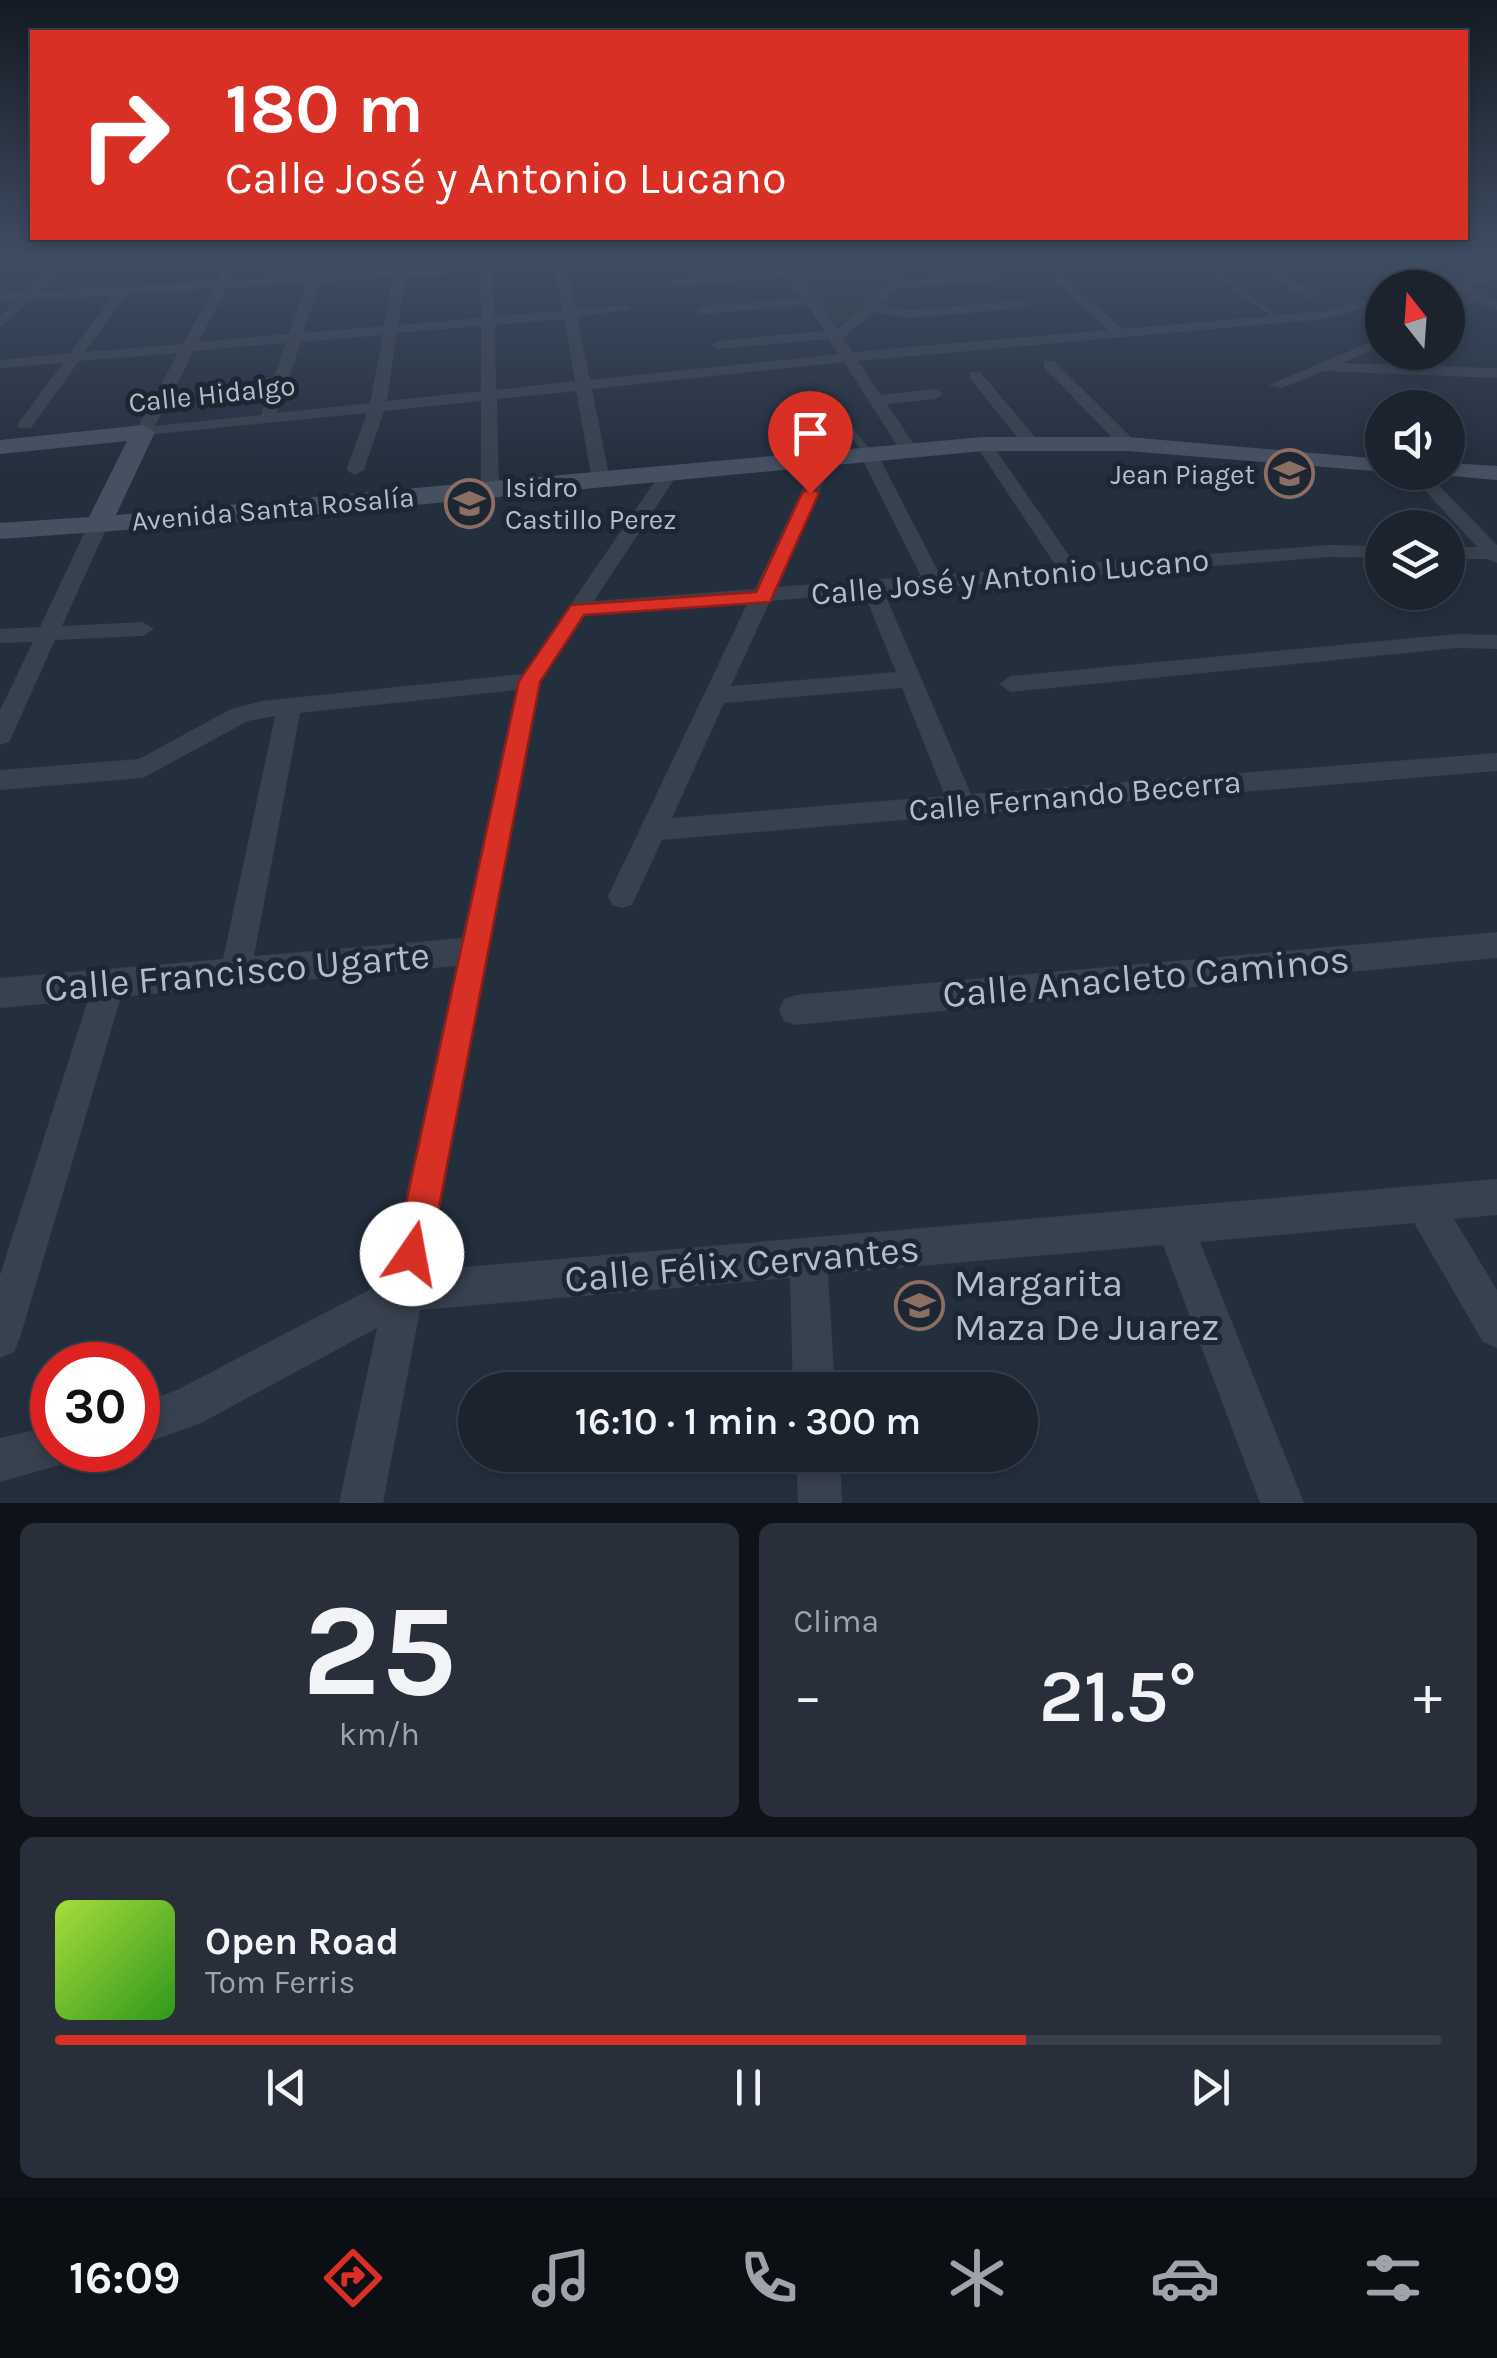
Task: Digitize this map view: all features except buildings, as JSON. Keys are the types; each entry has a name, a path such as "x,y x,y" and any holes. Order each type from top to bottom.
{"street":[{"path":"25,425 96,327"},
{"path":"0,736 98,524 198,327"},
{"path":"268,417 298,327"},
{"path":"0,364 424,327"},
{"path":"487,327 490,490"},
{"path":"571,327 601,480"},
{"path":"828,327 908,449"},
{"path":"718,345 834,336 845,327"},
{"path":"1113,327 1118,332"},
{"name":"Calle Hidalgo","path":"0,447 848,357 1183,327"},
{"path":"355,470 378,405 394,330"},
{"path":"1277,385 1365,349"},
{"path":"1049,364 1128,444"},
{"path":"1326,367 1497,374"},
{"path":"974,375 1030,442"},
{"path":"876,400 935,394"},
{"path":"983,444 1069,570"},
{"name":"Avenida Santa Rosalía","path":"0,531 668,475 983,444 1128,444 1365,465"},
{"path":"868,453 933,580"},
{"path":"622,896 826,458"},
{"path":"1465,471 1497,474"},
{"path":"360,1503 530,681 668,475"},
{"path":"1434,490 1496,554"},
{"name":"Calle José y Antonio Lucano","path":"578,610 763,598 933,580 1365,552"},
{"path":"1465,553 1496,554"},
{"path":"872,588 962,805"},
{"path":"0,636 143,630"},
{"path":"1011,684 1456,641 1497,642"},
{"path":"715,696 911,679"},
{"path":"0,780 142,768 240,715 530,681"},
{"path":"236,972 289,707"},
{"name":"Calle Fernando Becerra","path":"653,830 1497,762"},
{"name":"Calle Anacleto Caminos","path":"795,1010 1497,944"},
{"name":"Calle Francisco Ugarte","path":"0,993 474,950"},
{"path":"0,1338 110,984"},
{"name":"Calle Félix Cervantes","path":"404,1292 1497,1197"},
{"path":"1426,1206 1497,1328"},
{"path":"1175,1227 1282,1503"},
{"path":"808,1258 813,1372"},
{"path":"160,1417 186,1408 404,1292"},
{"path":"0,1460 30,1453"},
{"path":"819,1472 820,1503"}],"lane":[{"path":"830,405 868,453"}],"place":[{"name":"Jean Piaget","path":"1290,474"},
{"name":"Isidro Castillo Perez","path":"470,503"},
{"name":"Margarita Maza De Juarez","path":"919,1305"}],"route":[{"path":"412,1254 530,681 578,610 763,598 810,493"}]}
